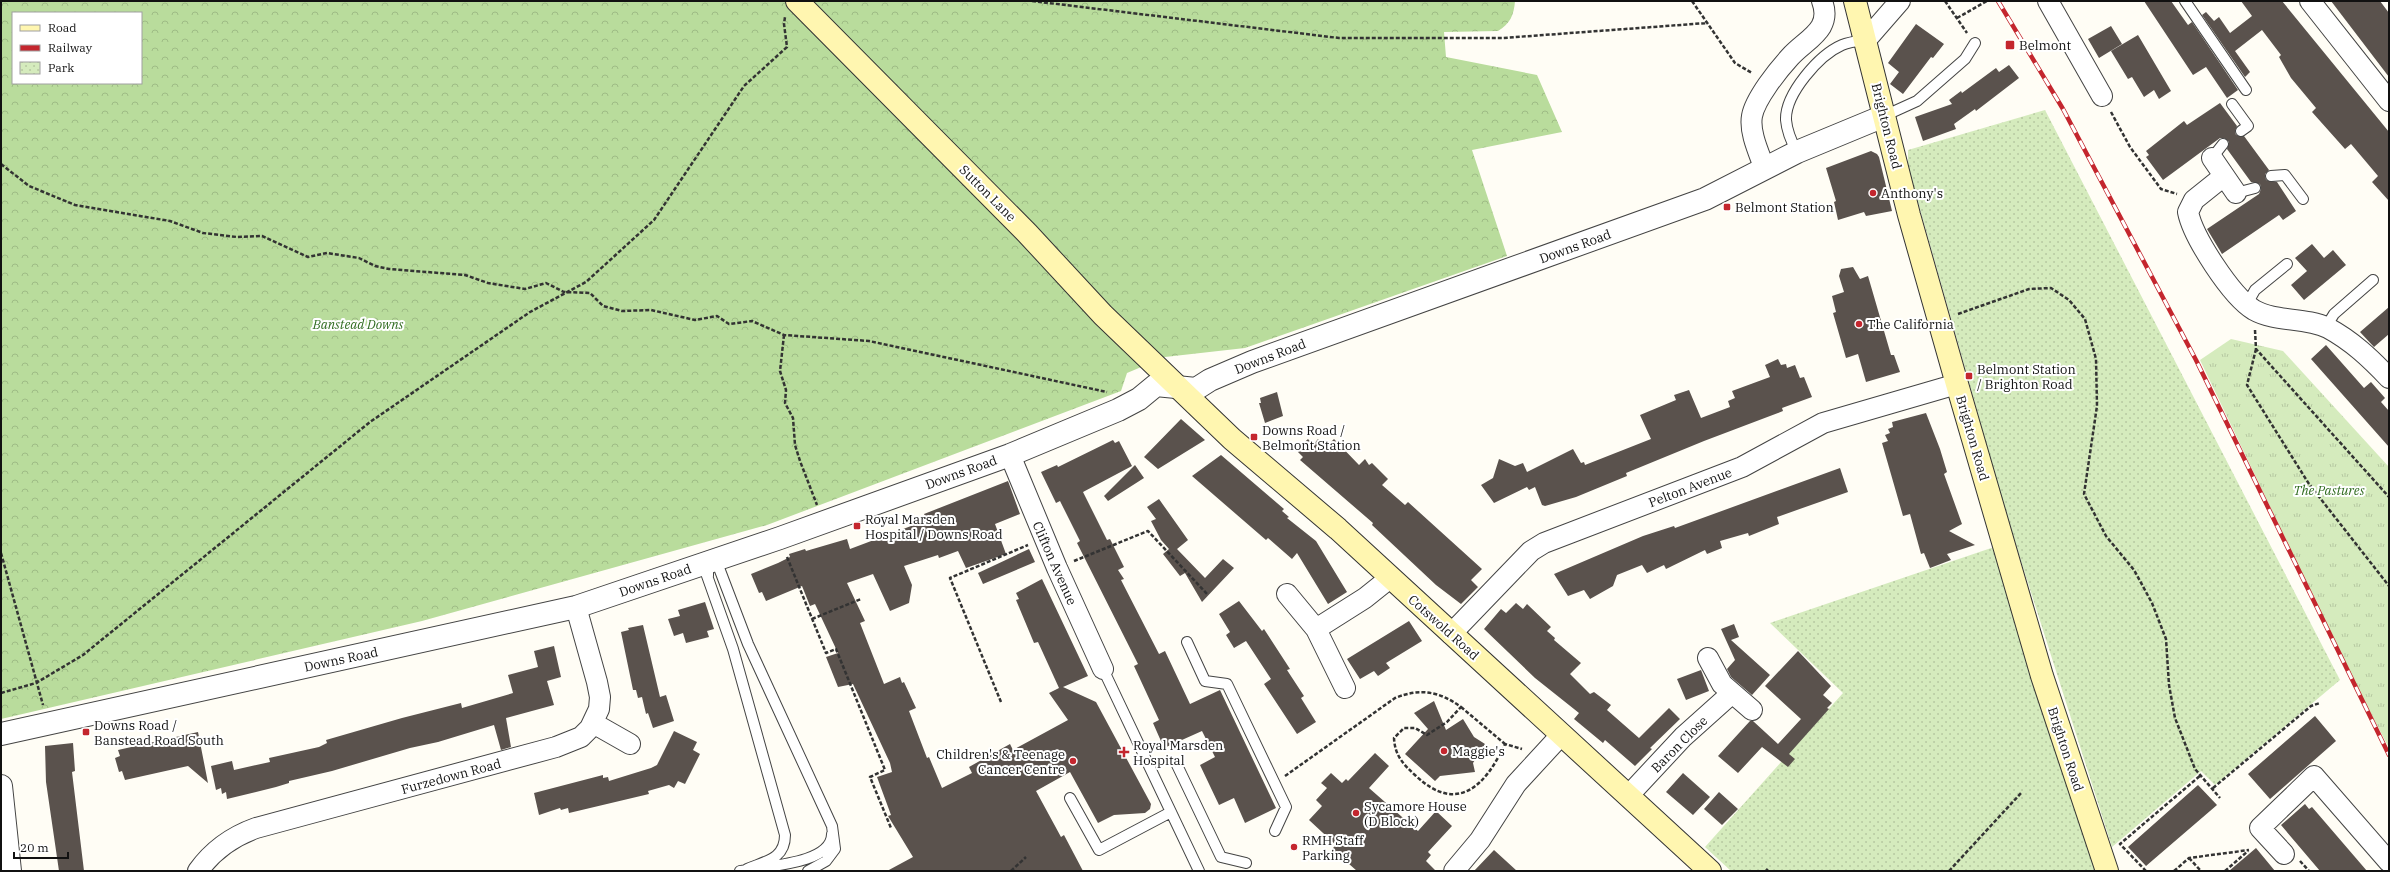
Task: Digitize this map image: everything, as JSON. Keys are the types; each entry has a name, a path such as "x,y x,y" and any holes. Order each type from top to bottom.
{"main road":[{"name":"Brighton Road","path":"1855,1 1884,116 1957,384 2042,676 2107,871"},
{"name":"Sutton Lane","path":"791,9 1027,233 1103,315 1177,386"},
{"name":"Cotswold Road","path":"1177,386 1232,439 1338,529 1710,871"}],"street":[{"path":"1764,167 1757,146 1752,116 1769,84 1790,56 1821,29 1825,15 1822,1"},
{"path":"1866,40 1900,1"},
{"path":"2048,1 2102,96"},
{"path":"2310,1 2389,101"},
{"name":"Downs Road","path":"1,734 576,607 711,567 780,538 1010,454 1118,410 1139,399 1156,385 1196,389 1210,380 1252,362 1705,199 1764,167 1884,116"},
{"path":"2218,151 2224,176 2245,190"},
{"path":"2224,176 2194,200 2188,212 2195,234 2217,268 2238,295 2251,307 2326,327 2366,353 2389,378"},
{"name":"Pelton Avenue","path":"1452,634 1530,551 1544,543 1742,467 1823,423 1957,384"},
{"name":"Clifton Avenue","path":"1010,454 1044,538 1103,669"},
{"path":"1316,629 1365,598 1390,578"},
{"path":"1287,594 1316,629 1345,688"},
{"name":"Furzedown Road","path":"198,871 217,849 228,840 246,832 556,747 581,737 593,724 599,709 600,697 576,607"},
{"path":"1708,658 1722,684 1731,694 1752,710"},
{"name":"Baron Close","path":"1628,796 1683,738 1731,694"},
{"path":"593,724 630,744"},
{"path":"1454,871 1480,840 1516,784 1562,734"},
{"path":"2284,854 2260,828 2314,776 2389,862"},
{"path":"1,786 10,871"}],"lane":[{"path":"2185,1 2246,90"},
{"path":"1797,152 1789,137 1786,118 1794,91 1808,71 1830,52 1843,44 1866,40"},
{"path":"1884,116 1917,101 1965,59 1975,43"},
{"path":"2232,104 2248,126 2241,131"},
{"path":"2271,176 2285,175 2303,199"},
{"path":"2251,307 2255,290 2286,264"},
{"path":"2326,327 2334,314 2373,280"},
{"path":"711,567 832,826 835,849 826,861 808,871"},
{"path":"711,567 785,835 785,846 777,856 743,870"},
{"path":"1187,642 1205,681 1227,684 1286,807 1275,831"},
{"path":"1103,669 1199,871"},
{"path":"1177,764 1221,857 1246,863"},
{"path":"1070,798 1099,850 1171,812"},
{"path":"743,870 808,860 823,850 832,838 832,826"}],"path":[{"path":"1032,1 1339,38 1503,38 1707,23"},
{"path":"1692,1 1735,63 1769,84"},
{"path":"1945,1 1975,43"},
{"path":"1957,18 1987,1"},
{"path":"1,693 36,683 83,655 370,422 530,312 564,292 586,282 654,220 744,86 787,47 784,24 791,9"},
{"path":"2102,96 2130,147 2161,189 2194,200"},
{"path":"1,164 30,186 75,205 170,221 203,233 237,237 262,236 308,257 327,253 359,258 375,266 389,269 465,275 488,283 525,289 546,283 564,292 590,293 603,306 622,311 651,310 695,320 717,316 729,324 752,321 784,334 869,340 1108,393"},
{"path":"1939,321 2030,289 2051,288 2069,300 2084,319 2096,359 2097,406 2084,494 2106,536 2134,570 2152,603 2166,639 2169,685 2175,718 2195,769 2220,798"},
{"path":"2251,307 2256,349 2247,386 2309,484 2389,586"},
{"path":"784,334 780,371 786,390 785,403 792,418 795,445 800,461 824,522"},
{"path":"2256,349 2389,497"},
{"path":"1057,568 1148,531 1208,595"},
{"path":"780,538 826,653 836,649 885,770 870,777 891,828"},
{"path":"1001,702 985,658 950,578 1044,538"},
{"path":"1,553 48,723"},
{"path":"812,619 861,599"},
{"path":"1275,784 1395,698 1411,692 1426,691 1447,696 1505,744 1542,756"},
{"path":"2212,788 2311,706 2320,703"},
{"path":"1461,707 1447,722 1426,735 1415,728 1404,728 1394,738 1394,751 1400,761 1425,785 1447,794 1472,789 1485,779 1495,765 1505,744"},
{"path":"2146,871 2120,844 2201,775"},
{"path":"1949,871 2022,792"},
{"path":"2225,871 2267,835"},
{"path":"2174,871 2189,858 2249,850"},
{"path":"1011,871 1026,857"},
{"path":"2189,858 2201,871"}],"green space":[{"name":"Banstead Downs","path":"1,1 1515,1 1511,19 1498,31 1444,32 1446,57 1537,75 1562,132 1472,150 1507,256 1245,348 1165,357 1127,373 1121,391 767,525 422,621 1,719"},
{"path":"2045,110 2340,680 2215,785 2201,771 2112,847 2008,520 1908,167 1908,150"},
{"name":"The Pastures","path":"2231,339 2283,351 2389,467 2389,748 2348,670 2200,360"},
{"path":"2003,544 2107,871 1731,871 1705,847 1843,693 1770,623"}],"building":[{"path":"2144,1 2171,1 2188,25 2192,22 2238,90 2227,98 2206,67 2193,75"},
{"path":"2241,1 2282,1 2389,132 2389,201 2372,182 2378,176 2351,144 2345,149 2312,112 2316,108 2291,78 2279,57 2281,55 2262,30 2235,51 2250,72 2245,77 2202,15 2206,12 2214,21 2219,17 2230,33 2252,16"},
{"path":"2331,1 2380,1 2389,13 2389,77"},
{"path":"1916,24 1944,44 1933,58 1931,57 1903,94 1890,84 1899,72 1888,63"},
{"path":"2111,26 2122,44 2099,58 2088,39"},
{"path":"2138,35 2171,91 2159,99 2154,90 2144,97 2132,77 2128,79 2111,51"},
{"path":"2009,65 2019,78 1976,111 1975,109 1954,124 1956,129 1923,141 1915,117 1952,104 1949,100 1961,91 1962,93 1996,68 1999,72"},
{"path":"2220,103 2237,126 2235,131 2236,135 2244,136 2269,170 2265,174 2266,180 2277,182 2296,211 2283,220 2279,215 2222,254 2207,229 2259,194 2261,189 2260,184 2251,182 2227,149 2229,142 2224,138 2220,138 2163,180 2146,157 2149,155 2146,151 2184,121 2187,125"},
{"path":"1871,151 1879,157 1892,211 1866,216 1864,212 1838,220 1834,202 1836,201 1826,168"},
{"path":"2312,244 2324,258 2333,250 2346,265 2304,300 2291,285 2307,271 2295,258"},
{"name":"The California","path":"1853,267 1860,279 1868,276 1891,355 1894,355 1900,372 1866,382 1858,354 1846,358 1833,313 1836,312 1832,296 1844,292 1839,276 1841,269"},
{"path":"2389,307 2389,334 2374,347 2360,332"},
{"path":"2326,345 2364,388 2371,382 2385,398 2381,402 2389,411 2389,447 2311,359"},
{"path":"1778,359 1781,365 1786,364 1787,368 1795,365 1800,378 1804,377 1812,397 1782,408 1783,411 1626,473 1627,476 1576,497 1545,506 1542,505 1535,487 1529,490 1527,487 1494,503 1481,485 1493,478 1499,459 1515,466 1523,463 1527,472 1573,449 1581,463 1584,462 1585,465 1651,439 1640,415 1676,400 1674,395 1689,390 1701,418 1730,407 1728,401 1735,398 1732,391 1770,377 1765,365"},
{"path":"1277,392 1283,416 1265,423 1259,403 1261,403 1260,398"},
{"path":"1926,413 1940,449 1947,472 1944,474 1962,524 1949,531 1975,545 1947,554 1951,560 1930,568 1924,553 1921,554 1910,514 1903,516 1882,443 1888,441 1885,435 1890,433 1888,429 1893,427 1892,422"},
{"path":"1181,419 1205,440 1158,469 1144,457"},
{"path":"1308,439 1313,445 1318,439 1326,447 1334,439 1359,465 1365,459 1369,465 1372,463 1388,479 1382,485 1405,505 1408,502 1482,569 1471,580 1478,587 1461,604 1436,585 1372,525 1373,523 1300,460 1303,457 1296,450"},
{"path":"1113,440 1115,443 1119,441 1132,466 1083,492 1107,540 1110,539 1124,567 1118,570 1124,579 1121,580 1159,654 1165,651 1190,704 1220,690 1276,808 1245,823 1234,798 1219,805 1200,765 1215,757 1202,731 1164,748 1153,723 1159,720 1134,666 1138,664 1077,543 1080,541 1060,501 1056,503 1041,472 1057,465 1058,467"},
{"path":"1221,455 1284,509 1282,511 1289,517 1287,518 1316,541 1347,592 1328,604 1297,553 1292,559 1268,538 1266,540 1192,476"},
{"path":"1135,465 1144,478 1108,501 1104,496"},
{"path":"1840,468 1848,492 1777,517 1779,524 1749,536 1748,533 1720,541 1722,548 1707,554 1705,550 1666,569 1664,565 1647,573 1642,565 1617,575 1613,586 1590,599 1584,590 1568,596 1554,574 1643,536 1674,526 1675,528"},
{"path":"1008,481 1020,514 995,524 1006,554 966,568 958,551 939,558 938,555 904,566 912,585 909,603 890,611 873,574 847,583 865,621 860,623 884,684 900,677 902,683 904,682 916,708 909,711 927,758 929,757 942,788 972,773 969,767 1010,744 1013,750 1068,720 1049,693 1059,688 1038,642 1034,643 1016,600 1019,599 1016,593 1042,579 1088,676 1063,687 1096,702 1151,804 1150,809 1145,813 1114,815 1098,823 1070,772 1036,791 1061,837 1064,835 1083,871 887,871 913,857 888,816 891,815 877,777 892,772 890,763 853,684 838,687 826,657 838,653 815,604 810,606 802,586 766,601 762,592 759,593 751,574 790,557 789,554 805,549 806,551 847,539 850,549 927,520 924,514"},
{"path":"1159,499 1188,540 1177,549 1205,578 1223,559 1234,568 1202,602 1185,573 1180,576 1163,554 1169,549 1161,540 1151,521 1156,519 1147,507"},
{"path":"1029,549 1035,562 983,584 978,573"},
{"path":"1239,601 1262,631 1264,629 1290,669 1287,670 1304,696 1301,698 1316,722 1297,734 1264,684 1271,679 1246,641 1234,648 1226,635 1230,632 1219,614"},
{"path":"705,602 714,629 707,631 709,637 686,643 683,633 674,636 668,619 680,616 678,610"},
{"path":"1516,603 1523,609 1527,604 1551,627 1547,631 1555,638 1554,640 1581,663 1570,674 1590,694 1594,692 1611,705 1607,710 1639,738 1669,708 1680,719 1650,748 1652,749 1635,766 1605,740 1603,743 1574,719 1579,713 1535,678 1484,629 1501,609 1506,613"},
{"path":"1409,621 1422,641 1386,663 1390,668 1378,676 1374,671 1360,679 1347,659"},
{"path":"1734,624 1739,637 1731,640 1770,675 1752,695 1731,677 1727,669 1735,660 1721,629"},
{"path":"643,625 660,697 666,695 674,721 653,728 648,713 646,714 642,697 638,698 636,690 633,690 621,632 629,630 628,628"},
{"path":"554,646 561,677 547,681 554,705 506,718 511,747 501,750 494,725 332,771 289,781 289,783 276,787 227,799 226,792 222,794 221,788 216,790 211,766 232,761 234,770 270,762 269,758 319,747 327,743 326,740 402,718 461,703 462,708 513,693 508,675 538,667 534,651"},
{"path":"1798,651 1831,686 1823,695 1832,703 1827,708 1829,709 1789,754 1795,759 1788,767 1762,747 1738,773 1718,756 1750,721 1753,721 1778,744 1801,719 1765,686"},
{"path":"1701,670 1709,691 1686,700 1677,679"},
{"name":"Maggie's","path":"1434,701 1446,730 1463,719 1474,737 1485,744 1473,763 1475,772 1440,776 1435,781 1405,754 1428,729 1414,713"},
{"path":"2315,716 2336,741 2270,799 2248,774"},
{"path":"674,731 697,742 693,750 700,754 685,784 678,781 674,788 669,785 648,791 649,794 569,813 568,808 561,810 560,808 539,815 534,793 603,775 603,778 608,777 609,781 651,768 657,765"},
{"path":"198,732 208,783 188,766 125,780 122,771 119,772 115,758 120,756 118,750"},
{"path":"73,743 75,771 72,772 84,871 59,871 46,782 45,746"},
{"name":"Sycamore House (D Block)","path":"1375,753 1389,766 1369,788 1418,831 1436,811 1452,826 1428,852 1431,855 1426,861 1436,871 1357,871 1332,849 1336,845 1309,820 1322,806 1316,800 1327,788 1321,783 1331,773 1342,783 1346,779 1348,781"},
{"path":"1683,773 1710,797 1693,815 1666,792"},
{"path":"2198,785 2217,805 2146,866 2128,847"},
{"path":"1719,792 1738,809 1722,825 1704,809"},
{"path":"2305,804 2309,809 2312,807 2367,871 2320,871 2281,825"},
{"path":"2256,848 2275,871 2229,871"},
{"path":"1494,850 1517,871 1474,871"}],"railway":[{"path":"1998,1 2063,109 2196,360 2389,755"}],"place":[{"name":"Belmont","path":"2010,45"},
{"name":"Anthony's","path":"1873,193"},
{"name":"Belmont Station","path":"1727,207"},
{"name":"The California","path":"1859,324"},
{"name":"Belmont Station / Brighton Road","path":"1969,376"},
{"name":"Downs Road / Belmont Station","path":"1254,437"},
{"name":"Royal Marsden Hospital / Downs Road","path":"857,526"},
{"name":"Downs Road / Banstead Road South","path":"86,732"},
{"name":"Maggie's","path":"1444,751"},
{"name":"Royal Marsden Hospital","path":"1124,752"},
{"name":"Children's & Teenage Cancer Centre","path":"1073,761"},
{"name":"Sycamore House (D Block)","path":"1356,813"},
{"name":"RMH Staff Parking","path":"1294,847"}]}
